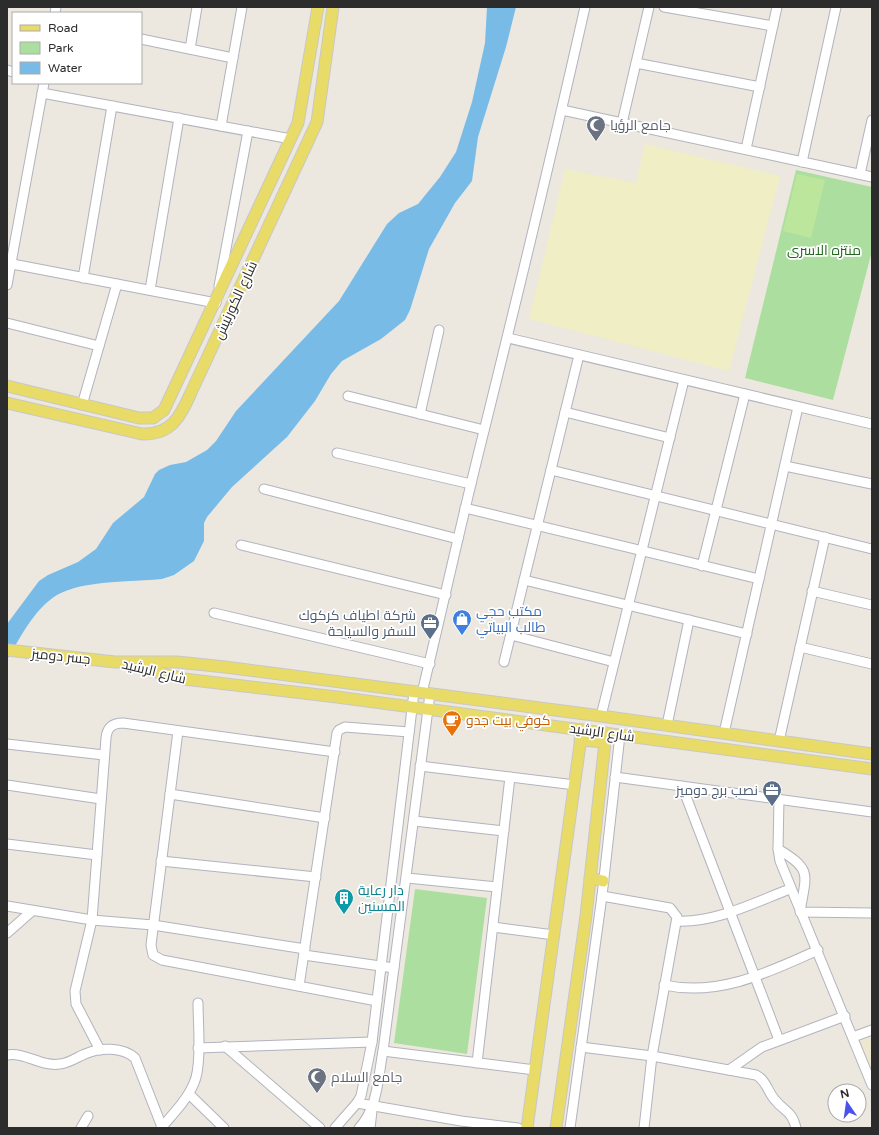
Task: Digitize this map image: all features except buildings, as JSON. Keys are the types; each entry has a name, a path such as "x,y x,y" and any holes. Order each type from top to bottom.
{"main road":[{"name":"شارع الكورنيش","path":"7,386 139,418 153,418 161,414 167,406 216,302 298,123 318,7"},
{"name":"شارع الكورنيش","path":"7,403 142,434 162,432 172,425 179,416 195,384 317,122 333,7"},
{"path":"307,68 324,70"},
{"name":"جسر دوميز","path":"7,650 115,662"},
{"name":"شارع الرشيد","path":"115,662 177,662 601,716 872,754"},
{"name":"شارع الرشيد","path":"115,662 184,679 428,709 581,735 606,738 620,735 872,769"},
{"path":"527,1128 581,735"},
{"path":"556,1128 590,878 606,738"},
{"path":"809,760 811,745"},
{"path":"590,878 603,881"}],"street":[{"path":"190,49 197,7"},
{"path":"222,126 242,7"},
{"path":"335,1128 357,1103 364,1089 372,1042 412,707 422,693 430,664 465,508 508,338 562,110 584,7"},
{"path":"622,123 649,7"},
{"path":"664,7 773,26"},
{"path":"746,149 777,7"},
{"path":"802,162 836,7"},
{"path":"142,39 233,58"},
{"path":"636,63 760,87"},
{"path":"7,285 9,264 44,84"},
{"path":"42,93 291,139"},
{"path":"83,278 112,106"},
{"path":"562,110 872,176"},
{"path":"150,290 179,118"},
{"path":"860,174 872,120"},
{"path":"9,264 216,302 248,131"},
{"path":"82,405 117,284"},
{"path":"7,323 99,346"},
{"path":"420,414 440,330"},
{"path":"508,338 872,424"},
{"path":"504,662 579,355"},
{"path":"601,716 684,380"},
{"path":"702,566 745,394"},
{"path":"348,396 484,430"},
{"path":"724,733 798,407"},
{"path":"565,412 670,438"},
{"path":"337,453 471,484"},
{"path":"785,466 872,484"},
{"path":"551,470 872,548"},
{"path":"264,489 458,539"},
{"path":"465,508 642,552 759,579"},
{"path":"779,741 825,537"},
{"path":"241,544 446,595"},
{"path":"524,580 747,634"},
{"path":"812,591 872,605"},
{"path":"214,613 430,664"},
{"path":"667,725 689,620"},
{"path":"511,635 614,662"},
{"path":"800,647 872,664"},
{"path":"370,1128 383,1051 407,878 428,709 422,693"},
{"path":"100,1050 76,1004 75,991 92,920 104,755 107,732 110,726 116,723 335,752"},
{"path":"299,986 337,733 345,727 409,732"},
{"path":"178,731 153,925 151,950 157,959 377,1001"},
{"path":"570,1128 602,896 620,735"},
{"path":"7,744 104,755"},
{"path":"420,766 574,786"},
{"path":"404,774 419,776"},
{"path":"477,1063 510,777"},
{"path":"615,778 872,812"},
{"path":"7,785 102,799"},
{"path":"682,786 779,1040"},
{"path":"170,794 325,818"},
{"path":"778,799 778,849 780,862 790,889 818,950 872,1085"},
{"path":"414,821 504,831"},
{"path":"7,844 96,854"},
{"path":"778,849 794,859 804,869 805,876 800,912"},
{"path":"161,861 316,877"},
{"path":"407,878 498,887"},
{"path":"677,921 697,921 730,912 790,889"},
{"path":"602,896 670,908 676,913 677,921 652,1056 644,1128"},
{"path":"7,906 92,920 153,925 394,968"},
{"path":"7,933 32,911"},
{"path":"800,912 872,913"},
{"path":"493,927 554,935"},
{"path":"664,985 679,988 707,989 755,976 818,950"},
{"path":"7,1055 19,1054 39,1063 51,1065 62,1064 86,1053 100,1050 124,1051 135,1058 162,1127 189,1094 195,1082 198,1048 198,1003"},
{"path":"728,1070 754,1051 779,1040 845,1016"},
{"path":"853,1037 872,1030"},
{"path":"198,1048 372,1042"},
{"path":"225,1046 320,1128"},
{"path":"582,1047 652,1056 756,1075 762,1078 775,1100 791,1113 796,1128"},
{"path":"383,1051 535,1070"},
{"path":"189,1094 224,1128"},
{"path":"357,1103 461,1124 518,1128"},
{"path":"359,1128 373,1106"},
{"path":"81,1128 88,1116"}],"shaded area":[{"path":"872,1037 872,1075 859,1042"}],"green space":[{"name":"منتزه الاسرى","path":"796,170 872,187 872,251 833,400 745,378"},
{"path":"797,174 825,180 811,238 783,231"},
{"path":"415,889 487,898 467,1054 394,1043"}],"sand":[{"path":"645,144 780,176 729,371 529,319 565,169 636,183"}],"water":[{"path":"487,7 516,7 506,47 478,137 472,181 455,203 429,249 410,310 405,320 381,339 342,361 331,374 315,401 287,437 232,487 207,517 204,523 204,541 194,561 174,575 162,579 94,584 68,590 57,595 34,616 22,633 7,660 7,624 39,581 48,575 78,562 96,549 113,523 144,497 155,474 159,470 170,465 186,462 207,450 216,441 236,411 339,301 387,224 399,213 418,204 440,177 456,152 472,102 485,43"}],"place":[{"name":"جامع الرؤيا","path":"596,142"},
{"name":"مكتب حجي طالب البياتي","path":"462,636"},
{"name":"شركة اطياف كركوك للسفر والسياحة","path":"430,640"},
{"name":"كوفي بيت جدو","path":"452,737"},
{"name":"نصب برج دوميز","path":"772,807"},
{"name":"دار رعاية المسنين","path":"344,915"},
{"name":"جامع السلام","path":"317,1094"}]}
